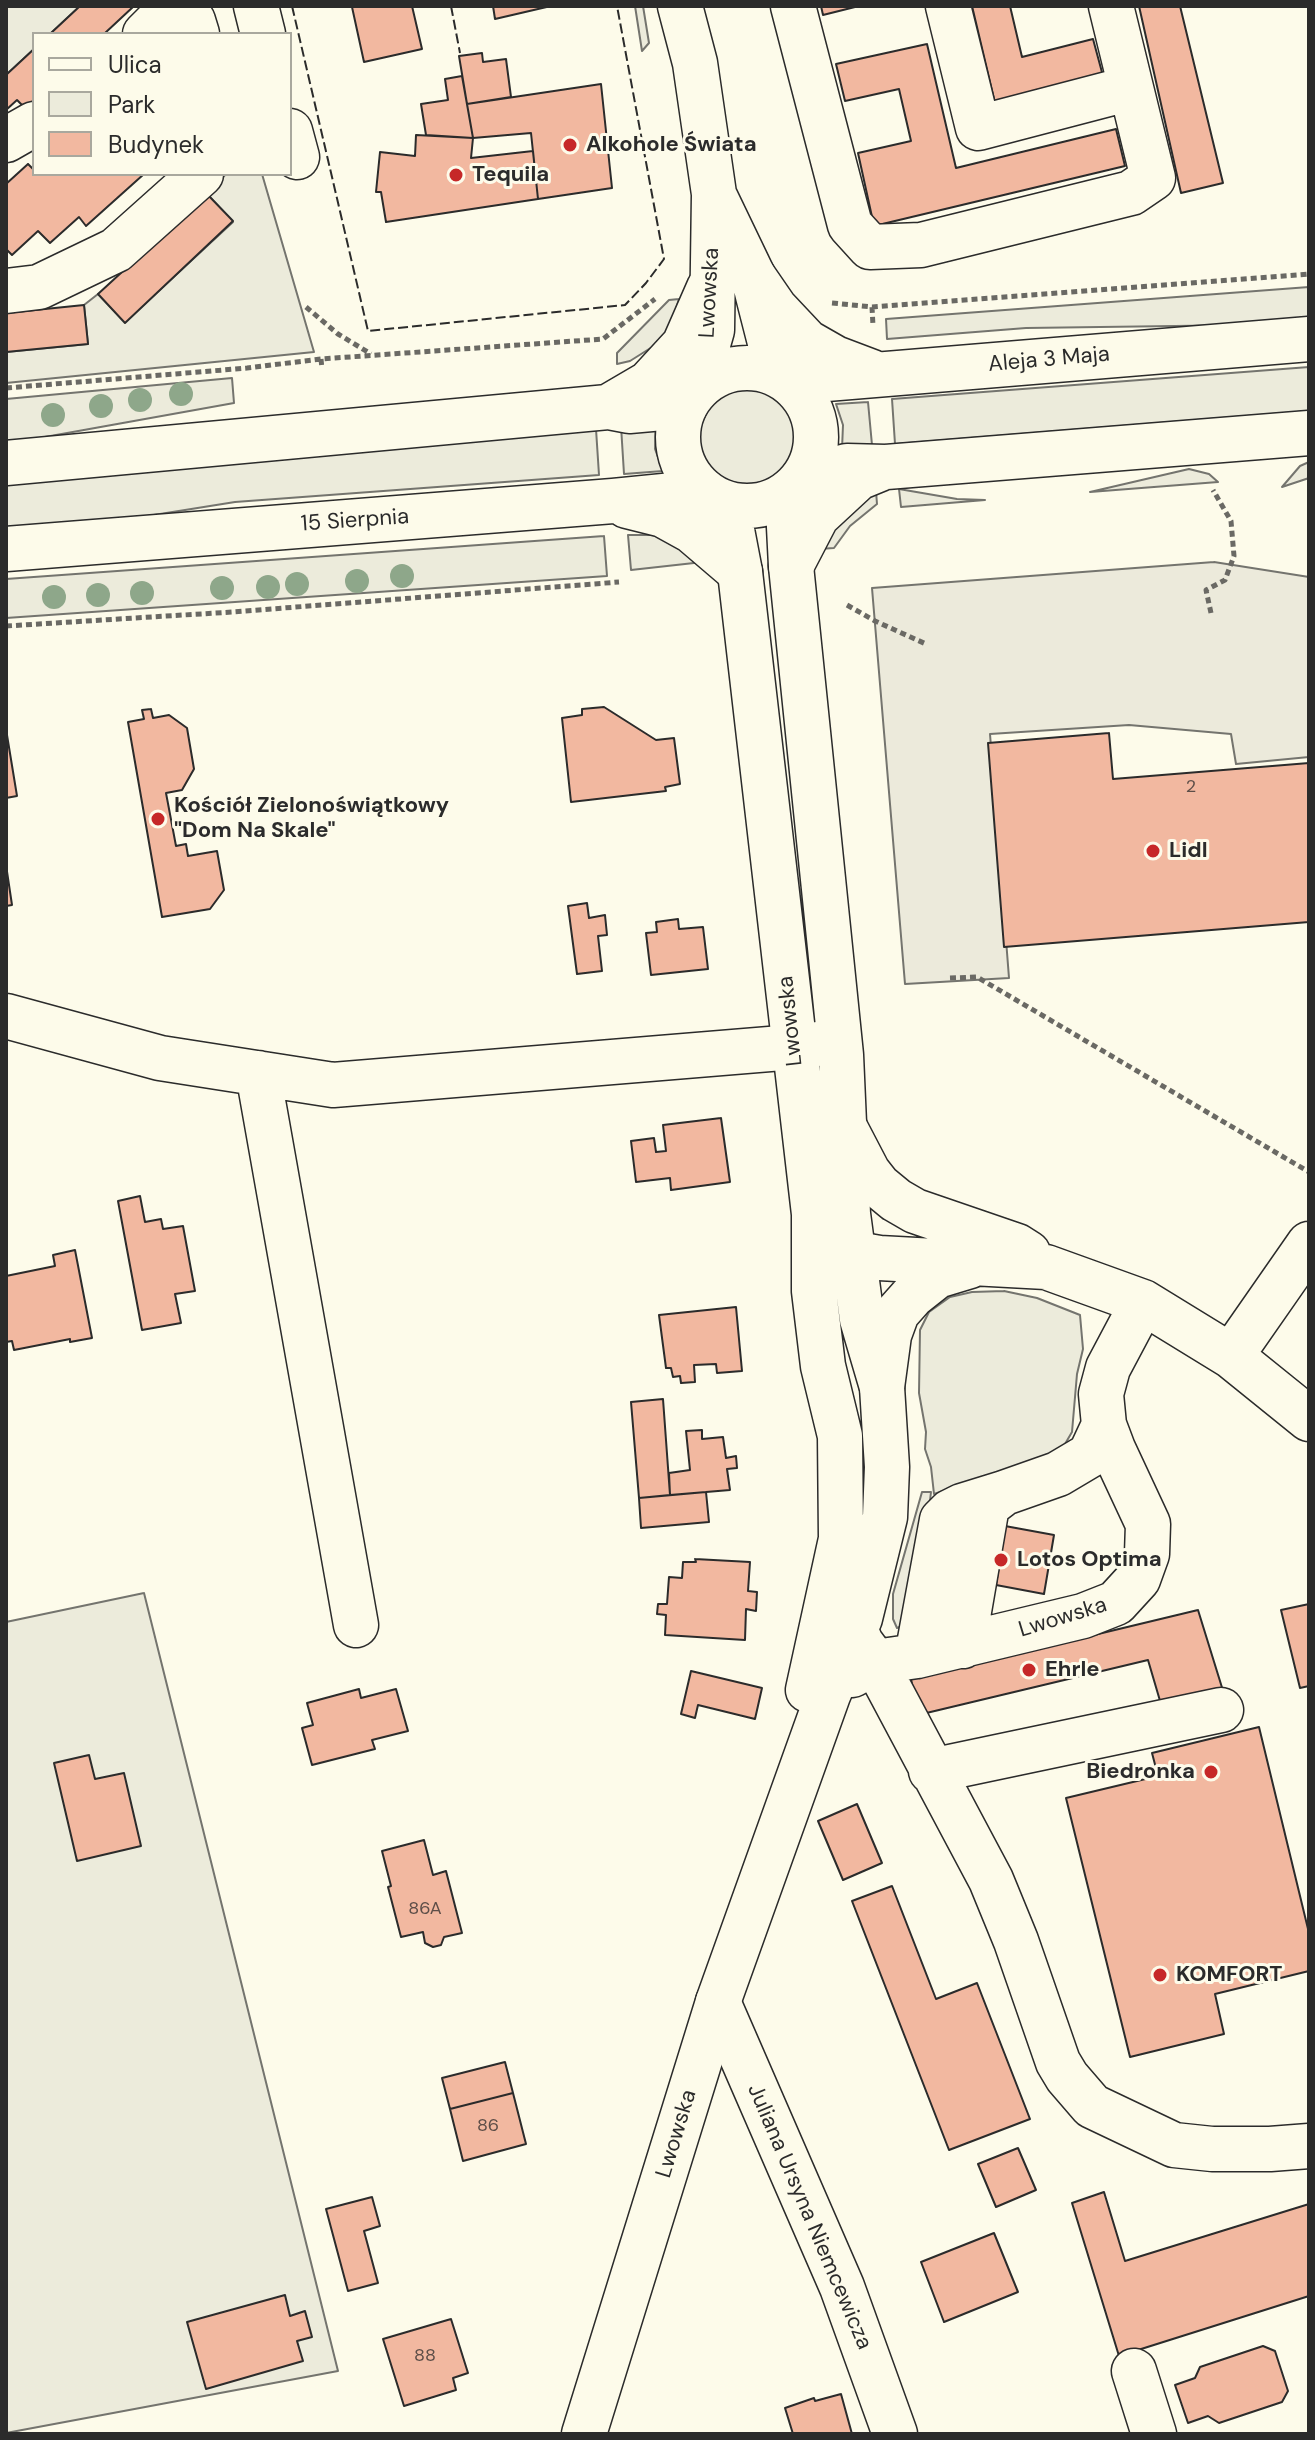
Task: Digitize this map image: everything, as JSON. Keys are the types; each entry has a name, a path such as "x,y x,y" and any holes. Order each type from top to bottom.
{"street":[{"path":"256,6 262,32"},
{"name":"Lwowska","path":"680,6 695,63 714,194 712,330 690,398"},
{"path":"793,6 850,225 870,247 921,245 1131,193 1153,178 1111,6"},
{"path":"948,6 978,128 1131,88"},
{"path":"147,32 155,24 193,21 196,32"},
{"path":"6,140 32,125"},
{"path":"6,291 39,287 116,250 199,176"},
{"name":"Lwowska","path":"714,194 753,276 784,378"},
{"path":"753,276 775,308 807,342 835,358 876,356"},
{"path":"608,407 649,383 684,345 711,284"},
{"name":"Aleja 3 Maja","path":"784,378 876,356 1309,339"},
{"path":"6,463 608,407 629,411 690,398 720,374 734,369 764,369 784,378 803,395 812,410 816,426 815,451 798,484"},
{"path":"690,398 679,424 678,443 686,470 715,498 751,507 767,504 783,497 798,484 847,466 886,467 1309,433"},
{"path":"791,566 817,516 858,478 886,467"},
{"name":"Lwowska","path":"798,484 789,527 791,566 840,1041 843,1124 832,1232 814,1291 823,1366 840,1436 844,1578 865,1646"},
{"name":"Lwowska","path":"715,498 740,572 794,1047 832,1232 882,1387"},
{"name":"15 Sierpnia","path":"6,549 613,501 715,498"},
{"path":"613,501 663,515 692,531 740,572"},
{"path":"6,1016 160,1058 333,1085 840,1041"},
{"path":"258,1073 356,1625"},
{"path":"843,1124 859,1157 879,1186 896,1200 915,1211 1017,1246 1046,1267"},
{"path":"832,1232 894,1214 936,1218"},
{"path":"832,1232 879,1258 1046,1267 1143,1302 1231,1356 1309,1419"},
{"path":"1231,1356 1309,1244"},
{"name":"Lwowska","path":"584,2434 718,2002 828,1695 865,1646 885,1517 887,1467 882,1387 889,1335 897,1313 937,1276 961,1267 987,1263"},
{"name":"Lwowska","path":"865,1646 917,1656 963,1646 1083,1616 1116,1603 1138,1579 1147,1554 1148,1524 1104,1425 1101,1394 1108,1368 1143,1302"},
{"path":"917,1656 942,1520 962,1506 1073,1467 1090,1455 1104,1425"},
{"path":"963,1646 987,1506 1004,1493"},
{"name":"Lwowska","path":"777,1837 841,1539"},
{"path":"865,1646 991,1880 1058,2062 1092,2106 1174,2145 1212,2149 1309,2146"},
{"path":"931,1771 1221,1710"},
{"name":"Juliana Ursyna Niemcewicza","path":"718,2002 842,2287 895,2434"},
{"path":"1134,2371 1154,2434"}],"path":[{"path":"822,297 835,305 872,307 1309,274"},
{"path":"6,388 321,359 603,339 670,288 711,284"},
{"path":"306,307 338,334 372,355"},
{"path":"872,307 876,356"},
{"path":"321,359 322,369"},
{"path":"1211,613 1206,590 1225,580 1234,556 1231,521 1213,490"},
{"path":"6,626 619,582"},
{"path":"847,605 926,644"},
{"path":"950,978 977,977 1309,1172"}],"green space":[{"path":"6,6 80,6 52,32 32,32 32,51 6,75"},
{"path":"635,6 643,6 649,43 642,51"},
{"path":"224,176 263,176 314,352 6,383 6,352 88,344 84,305 98,294 125,322 233,222 207,194"},
{"path":"1309,287 1309,320 1249,325 1026,328 887,339 886,319"},
{"path":"679,299 669,331 657,344 630,361 617,364 617,353 669,300"},
{"path":"1309,367 1309,411 895,444 892,399"},
{"path":"232,378 234,403 6,444 6,399"},
{"path":"747,388 765,392 781,402 791,418 795,436 791,454 781,470 765,480 747,484 729,480 713,470 703,454 699,436 703,418 713,402 729,392"},
{"path":"868,402 872,445 842,449 843,425 836,404"},
{"path":"656,422 655,449 663,471 624,474 621,426"},
{"path":"596,429 599,475 235,502 85,526 6,533 6,484"},
{"path":"1309,462 1309,478 1282,487 1300,466"},
{"path":"1189,469 1209,474 1218,482 1090,492"},
{"path":"899,489 957,499 985,500 901,507"},
{"path":"876,491 877,504 850,526 834,548 819,549 827,528"},
{"path":"628,535 658,535 703,562 631,570"},
{"path":"604,536 607,576 6,618 6,579"},
{"path":"1004,1291 1037,1298 1080,1315 1083,1349 1077,1374 1072,1432 1056,1453 934,1494 919,1393 920,1330 929,1312 950,1297 972,1292"},
{"path":"922,1492 931,1492 923,1560 905,1625 897,1628 893,1619 893,1594"},
{"path":"144,1593 338,2371 6,2433 6,1622"}],"shaded area":[{"path":"1214,562 1309,577 1309,757 1236,764 1231,734 1129,725 990,734 1009,978 905,984 872,588"}],"building":[{"path":"80,6 134,6 106,32 52,32"},
{"path":"412,6 422,49 364,62 352,7"},
{"path":"493,6 551,6 495,19"},
{"path":"821,6 859,6 823,15"},
{"path":"972,6 1010,6 1022,57 1093,39 1103,76 995,103"},
{"path":"1139,6 1180,6 1223,183 1181,193"},
{"path":"927,44 956,168 1116,129 1125,166 874,226 858,153 911,141 899,89 845,101 836,64"},
{"path":"32,51 32,102 25,108 17,100 6,110 6,75"},
{"path":"482,53 483,62 506,59 511,97 467,104 459,56"},
{"path":"462,76 473,138 426,135 421,104 448,100 445,79"},
{"name":"Alkohole Świata","path":"601,84 612,188 538,199 531,133 473,138 467,104"},
{"name":"Tequila","path":"416,135 473,138 471,158 533,151 538,199 386,222 381,192 376,192 380,152 415,156"},
{"path":"28,164 32,168 32,176 142,176 86,226 79,217 50,243 38,231 12,255 6,249 6,184"},
{"path":"207,194 233,221 125,323 98,294"},
{"path":"84,305 88,344 6,352 6,313"},
{"path":"604,707 656,740 674,738 680,784 665,787 666,791 571,802 562,718 582,715 582,709"},
{"name":"Kościół Zielonoświątkowy \"Dom Na Skale\"","path":"151,709 153,718 169,715 187,728 194,769 182,790 166,793 176,846 186,844 188,856 217,851 224,890 210,909 162,917 128,722 144,719 142,710"},
{"path":"6,729 17,796 6,798"},
{"name":"Lidl","path":"1109,733 1113,779 1309,763 1309,922 1004,947 988,743"},
{"path":"6,865 12,905 6,906"},
{"path":"587,903 589,918 605,915 607,935 598,936 602,971 577,974 568,906"},
{"path":"678,919 679,929 703,927 708,969 651,975 646,933 657,932 656,922"},
{"path":"721,1118 730,1182 671,1190 670,1178 636,1182 631,1141 654,1138 656,1152 666,1151 663,1125"},
{"path":"140,1196 145,1222 161,1219 163,1229 183,1226 195,1291 175,1294 181,1323 142,1330 118,1201"},
{"path":"75,1250 92,1338 14,1350 12,1341 6,1342 6,1276 55,1266 53,1255"},
{"path":"736,1307 742,1371 717,1373 716,1364 694,1365 695,1382 681,1383 680,1376 673,1377 671,1368 666,1368 659,1315"},
{"path":"663,1399 670,1495 639,1498 631,1402"},
{"path":"702,1430 702,1439 723,1437 726,1458 736,1456 737,1468 727,1469 730,1490 670,1495 669,1473 690,1470 686,1431"},
{"path":"706,1492 709,1522 641,1528 639,1498"},
{"path":"1005,1526 1054,1535 1044,1594 996,1585"},
{"path":"695,1559 750,1562 748,1591 757,1592 756,1611 746,1609 745,1640 665,1635 666,1615 657,1614 658,1604 667,1604 669,1577 682,1578 683,1562 696,1562"},
{"path":"1309,1604 1309,1686 1300,1688 1281,1610"},
{"name":"Ehrle","path":"1198,1610 1224,1694 1163,1711 1148,1660 918,1715 911,1679"},
{"path":"691,1671 762,1688 755,1719 698,1705 695,1718 681,1714"},
{"path":"359,1689 361,1698 396,1689 408,1731 372,1740 375,1749 312,1765 302,1728 313,1725 307,1703"},
{"path":"1259,1727 1309,1933 1309,1971 1215,1994 1224,2034 1130,2057 1066,1798 1158,1776 1152,1753"},
{"path":"89,1755 95,1779 124,1773 141,1846 77,1861 54,1763"},
{"path":"857,1804 882,1863 843,1880 818,1821"},
{"path":"424,1840 433,1875 446,1871 462,1933 444,1937 441,1945 433,1947 425,1943 423,1932 401,1937 382,1851"},
{"path":"892,1886 936,1999 977,1983 1030,2119 949,2150 852,1901"},
{"path":"505,2062 513,2093 450,2109 442,2078"},
{"path":"513,2093 526,2144 463,2161 450,2109"},
{"path":"1018,2148 1036,2190 996,2207 978,2164"},
{"path":"1104,2192 1125,2261 1309,2204 1309,2296 1119,2356 1072,2203"},
{"path":"372,2197 380,2226 364,2231 378,2283 348,2291 326,2209"},
{"path":"994,2233 1018,2292 944,2322 921,2262"},
{"path":"285,2295 290,2316 305,2311 312,2337 297,2341 303,2361 206,2389 187,2322"},
{"path":"451,2319 468,2373 453,2378 456,2390 404,2406 383,2339"},
{"path":"1263,2346 1275,2351 1288,2391 1282,2402 1219,2423 1208,2416 1188,2423 1175,2385 1195,2378 1200,2367"},
{"path":"841,2394 852,2434 793,2434 785,2408 814,2398 815,2401"}],"fence":[{"path":"292,6 368,331 625,305 646,283 664,259 617,6"},
{"path":"451,6 460,53"}],"place":[{"name":"Alkohole Świata","path":"570,145"},
{"name":"Tequila","path":"456,175"},
{"name":"Kościół Zielonoświątkowy \"Dom Na Skale\"","path":"158,819"},
{"name":"Lidl","path":"1153,851"},
{"name":"Lotos Optima","path":"1001,1560"},
{"name":"Ehrle","path":"1029,1670"},
{"name":"Biedronka","path":"1211,1772"},
{"name":"KOMFORT","path":"1160,1975"}]}
